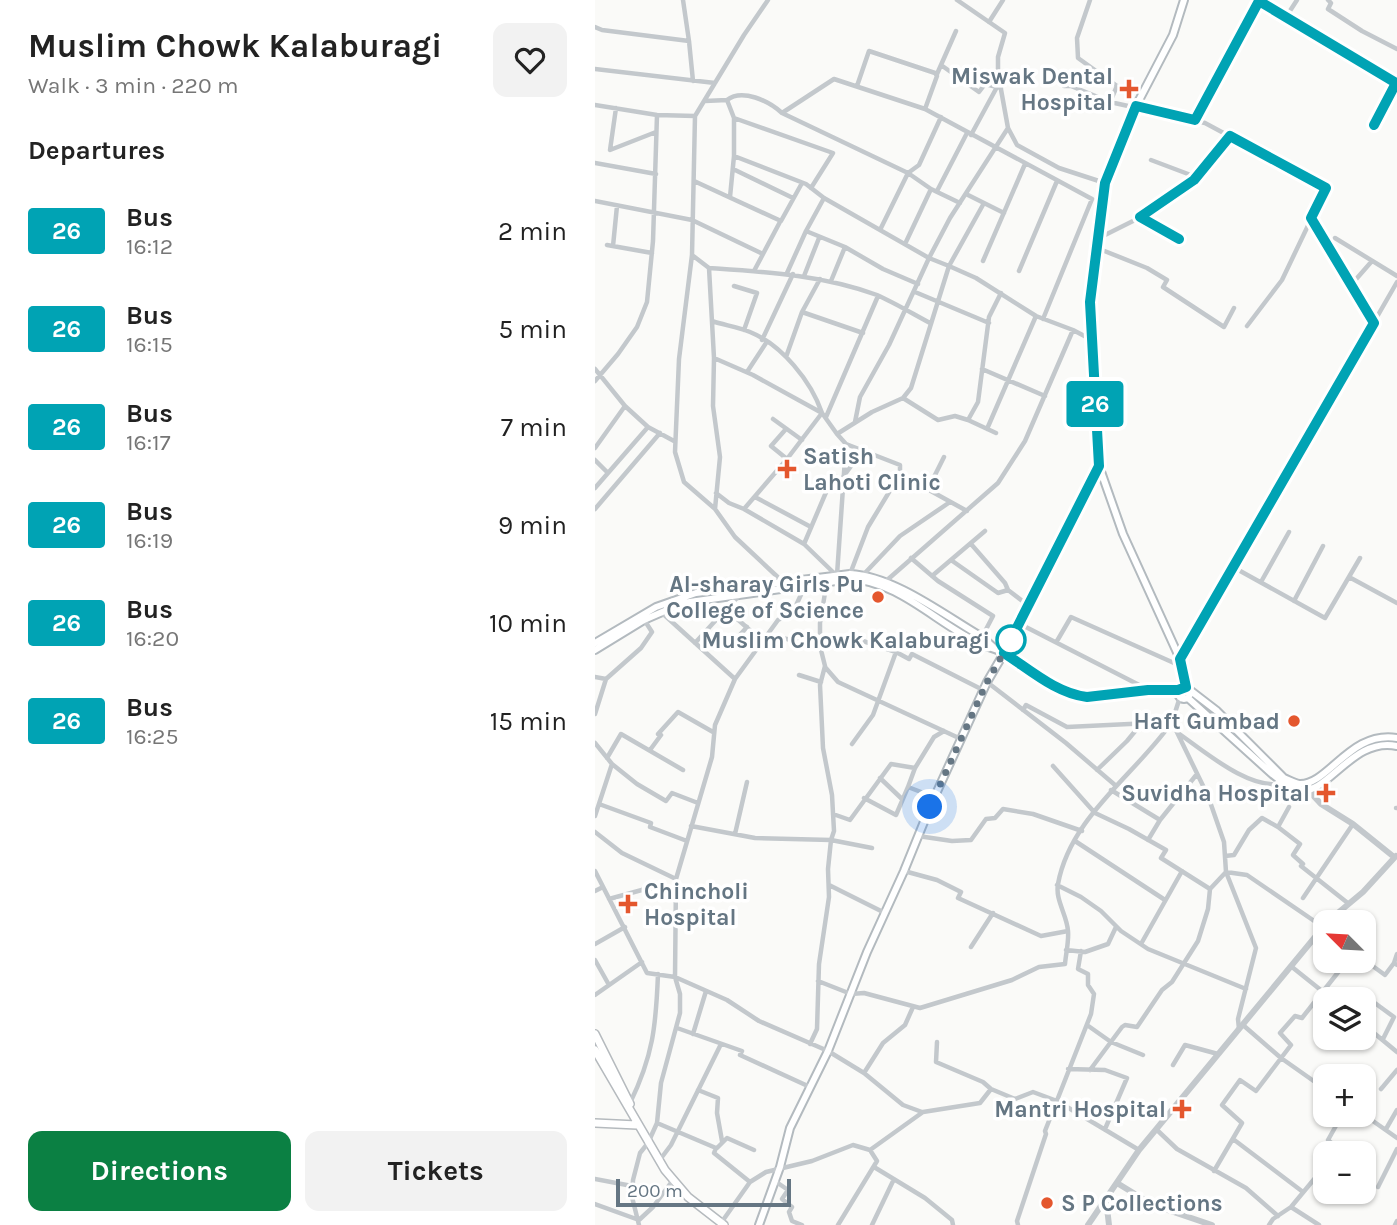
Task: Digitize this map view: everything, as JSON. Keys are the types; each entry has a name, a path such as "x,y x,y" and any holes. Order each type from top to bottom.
{"main road":[{"path":"1184,0 1174,35 1136,106 1105,183 1090,302 1099,466 1123,534 1180,659 1188,692 1284,783 1299,790 1308,790 1365,749 1385,743 1397,746"},
{"path":"759,1225 780,1167 790,1128 828,1051 934,797 983,690 1020,624 1099,466"},
{"path":"595,643 642,618 689,601 805,586 837,575 864,574 886,580 982,637 993,647 1064,692 1087,697 1148,690 1179,694 1188,692 1217,711 1277,772 1298,784 1308,783 1352,749 1367,741 1397,738"},
{"path":"595,650 663,604 695,593 827,579 874,583 985,646 993,647"},
{"path":"1179,694 1188,692"},
{"path":"595,1034 630,1104 637,1125"},
{"path":"595,1050 659,1162 688,1197 723,1224"},
{"path":"595,1123 637,1125"}],"street":[{"path":"682,0 694,80"},
{"path":"768,0 695,116 692,255 678,359 674,441 684,482 715,509 735,537 783,582"},
{"path":"957,0 1005,33 998,63 999,88 1008,128 1017,145 1059,168 1105,183"},
{"path":"989,22 1003,0"},
{"path":"1090,0 1077,38 1078,58 1117,86 1110,102"},
{"path":"1195,120 1258,0 1397,83 1374,125"},
{"path":"1286,17 1297,0"},
{"path":"1328,0 1331,3 1328,9 1397,49"},
{"path":"595,27 689,41"},
{"path":"925,109 937,74 957,31"},
{"path":"857,86 869,51 937,74"},
{"path":"941,65 979,92 985,84 999,88"},
{"path":"595,69 715,83"},
{"path":"782,113 834,79 925,109 1092,199 1043,319"},
{"path":"1064,86 1071,86 1110,102 1195,120 1326,188 1282,280 1247,326"},
{"path":"905,244 934,190 999,88"},
{"path":"704,101 727,100 744,94 908,173 960,203"},
{"path":"727,100 734,118 730,197"},
{"path":"595,105 657,115 695,116"},
{"path":"616,108 610,150 656,132"},
{"path":"595,381 637,327 647,302 652,253 657,115"},
{"path":"880,230 908,173 919,165 941,117"},
{"path":"734,118 833,153 811,188"},
{"path":"855,423 860,397 906,311 929,258 965,194 1008,128"},
{"path":"1098,238 1140,217 1196,177 1230,136"},
{"path":"734,156 802,183 929,258 976,278 1036,316 1092,340"},
{"path":"1151,160 1196,177"},
{"path":"595,163 656,174"},
{"path":"983,261 1025,164"},
{"path":"733,169 793,198"},
{"path":"694,181 781,220"},
{"path":"1019,271 1058,181"},
{"path":"754,271 802,183"},
{"path":"965,194 1003,213"},
{"path":"747,372 764,342 806,231 824,198"},
{"path":"595,201 692,220 763,254"},
{"path":"837,434 903,398 911,388 949,266 984,203"},
{"path":"617,206 610,245 652,253"},
{"path":"1140,217 1179,239"},
{"path":"1311,218 1374,323"},
{"path":"806,231 845,247 883,269 918,284"},
{"path":"804,276 819,237"},
{"path":"1335,238 1397,276"},
{"path":"831,281 845,247"},
{"path":"1097,248 1147,268 1167,280 1163,287 1224,327 1234,308"},
{"path":"692,255 709,268 790,274 831,281 878,296 930,323"},
{"path":"1351,285 1372,261"},
{"path":"709,268 714,358 713,406 720,457 715,509"},
{"path":"786,357 802,312 820,279"},
{"path":"1180,659 1397,282"},
{"path":"734,286 757,293 744,330"},
{"path":"915,291 989,323"},
{"path":"968,420 978,402 989,323 1001,293"},
{"path":"744,509 824,416 878,296"},
{"path":"802,312 863,333"},
{"path":"987,429 1036,316"},
{"path":"712,321 744,330 786,357 815,393 824,416 846,444 899,465 900,474 868,527 850,574"},
{"path":"886,580 998,483 1025,441 1073,330"},
{"path":"714,358 747,372 824,416"},
{"path":"595,369 625,406 648,427 674,441"},
{"path":"982,369 1045,396"},
{"path":"903,398 938,421 955,416 996,433"},
{"path":"595,448 625,406"},
{"path":"773,419 802,440"},
{"path":"595,488 648,427"},
{"path":"786,429 771,446 787,459"},
{"path":"595,509 660,433"},
{"path":"837,575 846,444"},
{"path":"843,479 863,450"},
{"path":"928,489 944,457"},
{"path":"595,460 608,473"},
{"path":"900,474 967,511"},
{"path":"804,544 827,490 837,477 868,490"},
{"path":"716,493 729,503 804,544 837,575"},
{"path":"755,497 811,527"},
{"path":"864,574 900,536 950,502"},
{"path":"932,576 985,531"},
{"path":"1261,583 1289,532"},
{"path":"971,544 1005,583 1007,590 1029,606"},
{"path":"1294,601 1323,546"},
{"path":"911,558 932,576 993,616 982,637"},
{"path":"1233,567 1325,618 1360,558"},
{"path":"951,560 998,593 1007,590"},
{"path":"1349,578 1397,603"},
{"path":"827,579 820,623 820,646 825,666 838,682 961,739"},
{"path":"639,1222 632,1186 640,1153 657,1123 661,1083 677,1028 680,994 675,977 674,892 712,757 713,732 735,679 780,618 791,615 805,586"},
{"path":"695,643 741,595"},
{"path":"726,609 762,641"},
{"path":"661,611 735,679"},
{"path":"1057,641 1072,617 1183,667"},
{"path":"595,714 606,679 641,648 652,632 642,618"},
{"path":"1020,624 1148,690"},
{"path":"729,648 747,627"},
{"path":"762,641 782,638 820,646"},
{"path":"860,640 909,659 912,654 983,690"},
{"path":"852,744 869,721 896,652"},
{"path":"810,1044 817,1029 818,981 834,831 823,748 821,682 825,666"},
{"path":"799,675 821,682"},
{"path":"595,677 606,679"},
{"path":"987,682 1097,770 1113,788 1160,820"},
{"path":"818,981 851,994 864,993 920,1008 1012,980 1039,967 1065,964 1068,931 1057,885 1067,855 1113,788 1155,747 1172,722 1179,694"},
{"path":"1023,710 1026,705 1067,727 1172,722"},
{"path":"650,750 661,735 658,734 678,712 713,732"},
{"path":"1172,722 1216,819 1224,842 1226,872 1256,948 1238,1019 1241,1027 1313,1081"},
{"path":"1097,770 1142,724"},
{"path":"864,798 896,815 915,768 935,737 945,731"},
{"path":"1177,733 1238,774 1259,782 1277,785 1284,783"},
{"path":"607,758 621,734 683,770"},
{"path":"595,743 612,764 637,784 666,801 672,793 698,803"},
{"path":"595,816 612,764"},
{"path":"833,814 850,820 891,764 915,768"},
{"path":"1053,766 1095,813 1165,850 1161,858 1210,889"},
{"path":"1148,840 1160,820 1197,774"},
{"path":"880,778 902,800"},
{"path":"735,834 747,782"},
{"path":"908,787 934,797"},
{"path":"1308,790 1321,804 1396,856 1342,910"},
{"path":"599,804 651,823 650,827 687,841"},
{"path":"1278,827 1289,807"},
{"path":"918,836 952,841 971,840 986,819 995,818 1003,808 1033,814 1082,831"},
{"path":"1225,856 1234,855 1249,830 1262,818 1300,844 1293,855 1303,863 1301,866 1349,904"},
{"path":"1303,898 1353,824"},
{"path":"691,826 755,838 831,840 872,848"},
{"path":"595,832 622,853 676,879"},
{"path":"1075,841 1165,900"},
{"path":"595,871 647,973 675,977 727,1000 759,1021 828,1051 864,1073 903,1105 923,1112"},
{"path":"904,871 937,880 961,892 958,898 1041,936 1068,931"},
{"path":"1141,944 1182,871"},
{"path":"1090,1070 1122,1027 1129,1025 1133,1028 1140,1024 1162,990 1172,982 1200,936 1208,909 1210,889 1226,872"},
{"path":"1226,872 1247,875 1313,920"},
{"path":"829,885 885,913"},
{"path":"1057,885 1081,897 1141,944 1183,965 1246,989"},
{"path":"595,891 603,887"},
{"path":"609,899 649,888 674,892"},
{"path":"971,947 993,913"},
{"path":"1066,950 1081,951 1108,944 1116,926"},
{"path":"595,944 625,927"},
{"path":"1088,1225 1139,1150 1313,941"},
{"path":"1018,1225 1045,1131 1092,1013 1094,994 1088,985 1088,974 1078,969 1081,951"},
{"path":"1376,968 1385,975 1396,964 1397,954"},
{"path":"595,960 609,985"},
{"path":"595,996 642,962"},
{"path":"1292,967 1318,987"},
{"path":"630,1104 647,1065 655,1032 658,974"},
{"path":"693,1034 706,991"},
{"path":"1214,1171 1243,1122 1222,1105 1240,1080 1257,1091 1291,1044 1280,1033 1295,1016 1301,1018 1313,1004"},
{"path":"1376,1004 1394,1016"},
{"path":"864,1073 883,1043 905,1025 913,1007"},
{"path":"1383,1039 1397,1010"},
{"path":"1087,1026 1111,1042 1143,1055"},
{"path":"677,1028 742,1051 740,1055 810,1087"},
{"path":"1376,1034 1397,1052"},
{"path":"937,1042 936,1062 1015,1099 1033,1092 1057,1101 1139,1150"},
{"path":"659,1162 669,1148 721,1044"},
{"path":"1173,1065 1185,1045 1219,1054"},
{"path":"1068,1069 1105,1070 1127,1078 1105,1129"},
{"path":"1381,1089 1397,1070"},
{"path":"870,1150 923,1112 980,1103 991,1089"},
{"path":"698,1090 718,1098 717,1113 722,1141"},
{"path":"1386,1129 1397,1110"},
{"path":"1376,1122 1397,1138"},
{"path":"657,1123 716,1148"},
{"path":"1157,1130 1177,1149 1246,1188 1278,1216"},
{"path":"750,1182 714,1153 727,1138 754,1150"},
{"path":"1234,1139 1303,1192"},
{"path":"723,1224 750,1182 766,1172 812,1161 853,1145 870,1150 877,1161 838,1225"},
{"path":"1378,1187 1397,1149"},
{"path":"874,1167 925,1198 953,1220 953,1225"},
{"path":"595,1179 632,1186"},
{"path":"872,1225 894,1179"},
{"path":"639,1222 673,1180"},
{"path":"1269,1225 1291,1207 1313,1180"},
{"path":"775,1181 788,1189 782,1199 792,1207 789,1212 792,1221 802,1225"},
{"path":"1117,1183 1153,1205 1212,1225"},
{"path":"1106,1199 1109,1225"},
{"path":"595,1204 639,1222"},
{"path":"1291,1207 1319,1225"}],"bus line":[{"name":"26","path":"1179,239 1140,217 1194,180 1230,136 1326,188 1311,218 1374,323 1180,659 1186,687 1178,690 1077,696 1064,692 1004,653 1099,466 1090,302 1105,183 1136,106 1195,120 1259,1 1396,83 1374,125"}],"place":[{"name":"Miswak Dental Hospital","path":"1129,89"},
{"name":"Satish Lahoti Clinic","path":"787,469"},
{"name":"Al-sharay Girls Pu College of Science","path":"878,597"},
{"name":"Muslim Chowk Kalaburagi","path":"1011,640"},
{"name":"Haft Gumbad","path":"1294,721"},
{"name":"Suvidha Hospital","path":"1326,793"},
{"name":"Chincholi Hospital","path":"628,904"},
{"name":"Mantri Hospital","path":"1182,1109"},
{"name":"S P Collections","path":"1047,1203"}],"route":[{"path":"930,807 987,682 1012,638 1011,640"}]}
